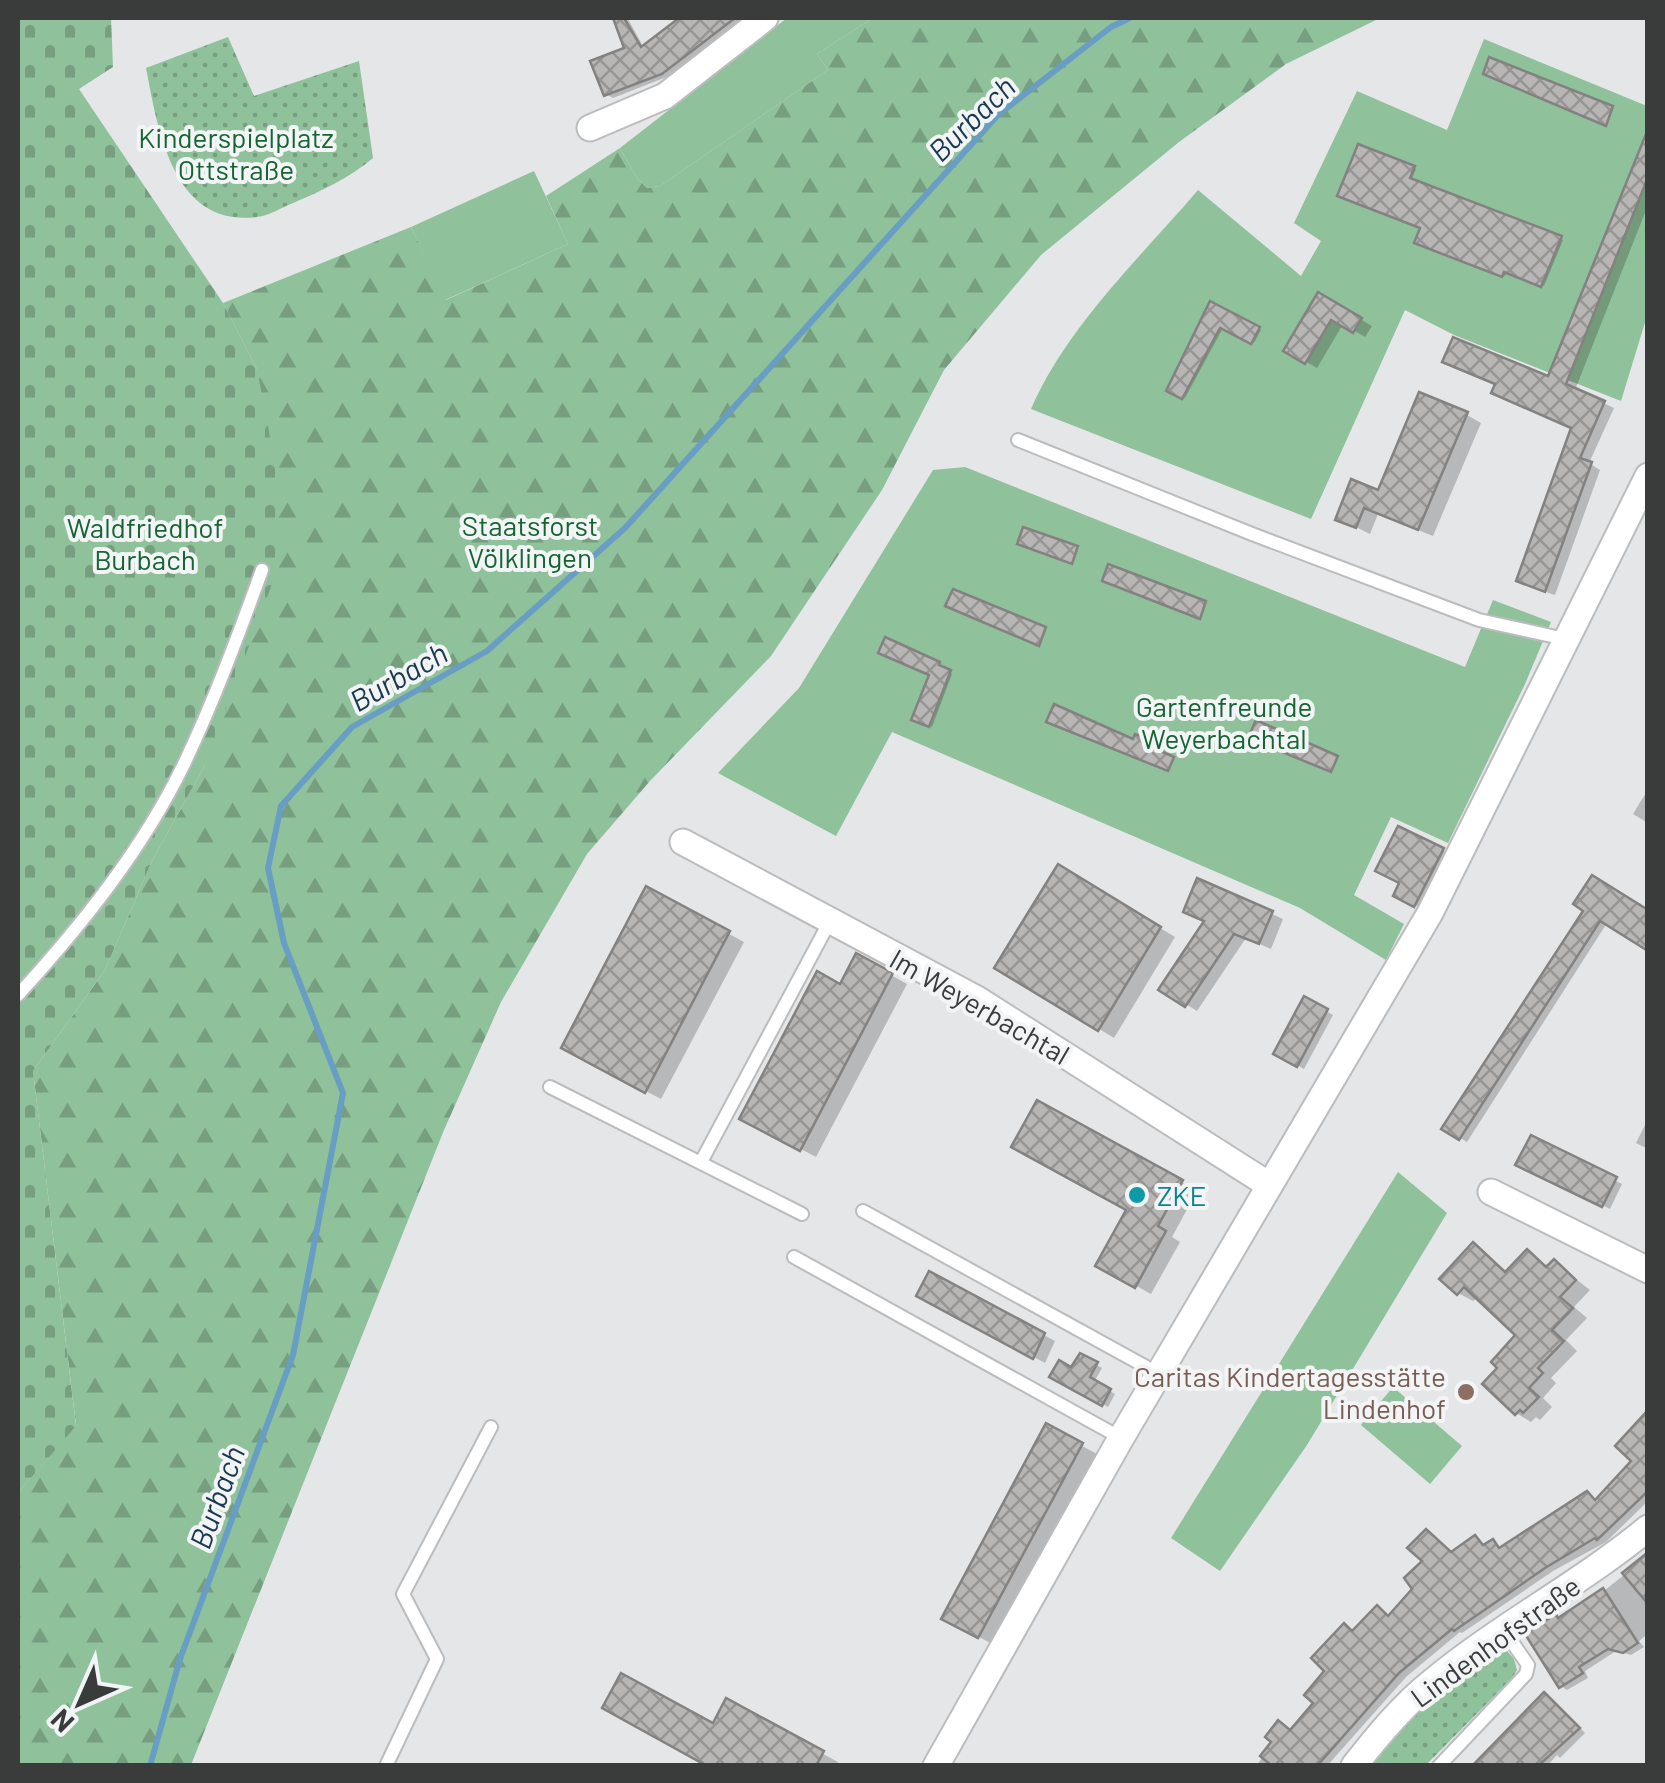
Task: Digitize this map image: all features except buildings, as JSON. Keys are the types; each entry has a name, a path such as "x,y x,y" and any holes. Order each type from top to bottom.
{"street":[{"path":"590,128 665,96 765,18"},
{"path":"936,1766 1158,1374 1430,913 1648,476"},
{"name":"Im Weyerbachtal","path":"683,842 977,999 1269,1184"},
{"path":"1491,1192 1648,1270"},
{"name":"Lindenhofstraße","path":"1354,1766 1430,1684 1503,1628 1648,1528"}],"lane":[{"path":"1018,440 1479,620 1565,639"},
{"path":"18,995 81,922 138,843 174,782 234,648 262,570"},
{"path":"701,1162 830,921"},
{"path":"550,1087 802,1214"},
{"path":"863,1212 1158,1374"},
{"path":"794,1257 1121,1438"},
{"path":"386,1766 437,1660 403,1594 491,1427"},
{"path":"1438,1766 1526,1674 1528,1665 1503,1628"}],"green space":[{"name":"Waldfriedhof Burbach","path":"18,18 111,18 113,67 79,89 223,303 257,369 275,464 276,573 205,765 152,861 105,970 33,1071 76,1426 18,1493"},
{"path":"787,18 873,18 817,54 828,70 660,186 647,188 620,148"},
{"name":"Staatsforst Völklingen","path":"873,18 1380,18 1286,64 1179,142 1041,255 944,370 882,490 771,656 650,781 587,854 501,1002 444,1130 191,1765 18,1766 18,1493 76,1425 33,1071 105,970 152,861 205,765 257,369 223,303 411,227 446,300 568,244 546,196 620,148 647,188 660,186 828,70 817,54"},
{"name":"Kinderspielplatz Ottstraße","path":"228,37 254,96 359,61 373,158 335,184 266,215 229,216 206,207 188,191 164,145 146,68"},
{"path":"1484,39 1647,106 1647,316 1621,401 1454,335 1405,310 1311,519 1031,409 1084,321 1198,190 1301,276 1321,241 1294,223 1357,91 1447,130"},
{"path":"534,171 568,244 445,300 411,227"},
{"name":"Gartenfreunde Weyerbachtal","path":"965,467 1465,667 1493,600 1551,622 1448,843 1391,817 1354,895 1404,924 1386,960 1300,908 892,732 836,836 718,773 799,688 933,470"},
{"path":"1398,1172 1447,1213 1307,1445 1220,1571 1171,1538"},
{"path":"1393,1387 1462,1446 1430,1484 1361,1425"},
{"path":"1502,1645 1514,1659 1517,1670 1512,1678 1426,1765 1367,1766 1420,1706"}],"waterway":[{"name":"Burbach","path":"150,1766 180,1659 293,1355 343,1093 284,943 268,868 281,806 352,727 487,651 625,528 998,115 1111,27 1130,18"}],"place":[{"name":"ZKE","path":"1137,1195"},
{"name":"Caritas Kindertagesstätte Lindenhof","path":"1466,1392"}]}
